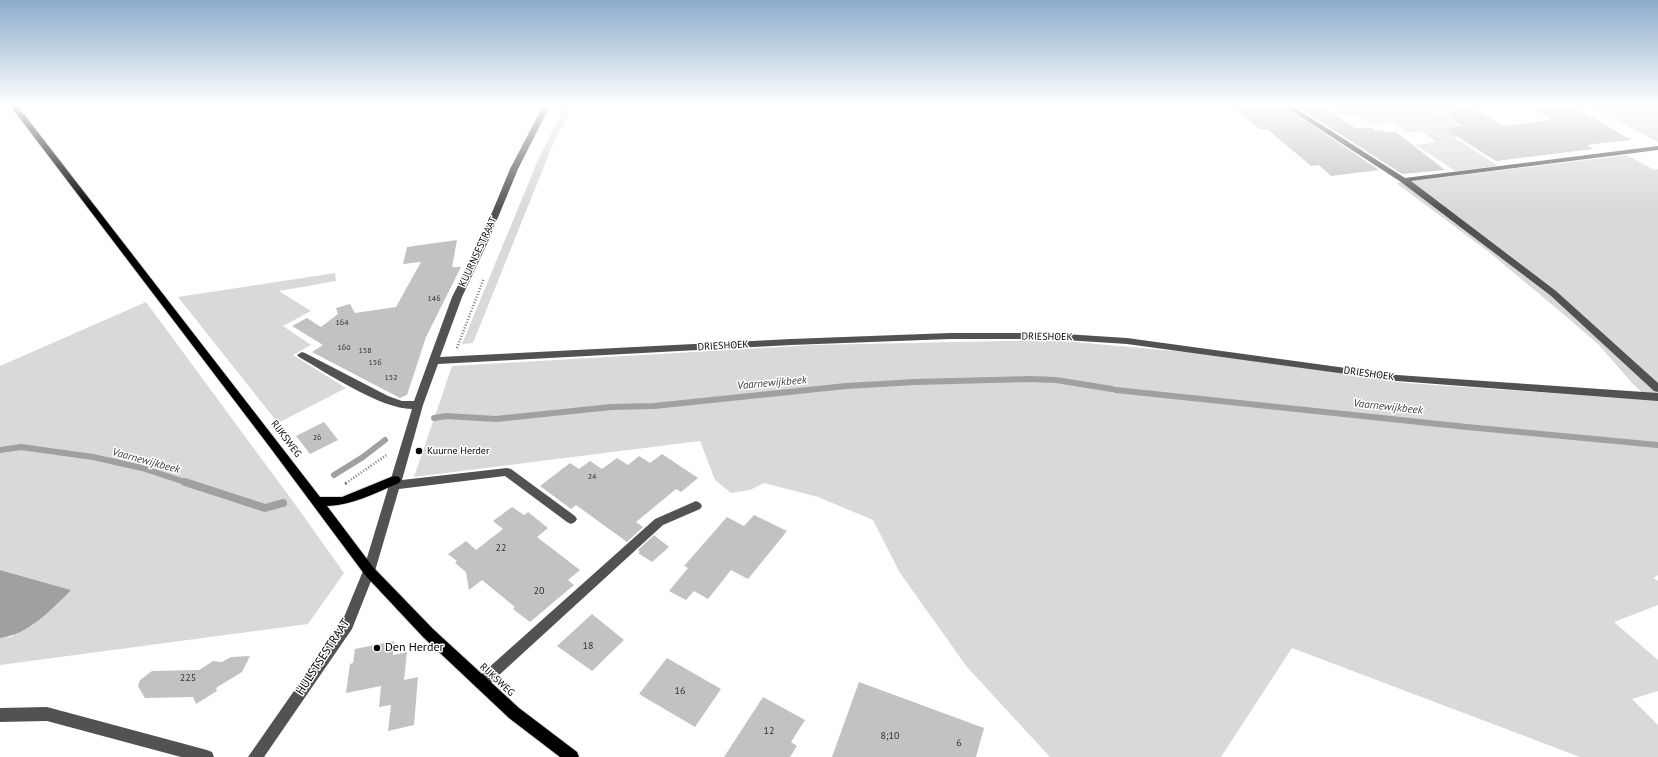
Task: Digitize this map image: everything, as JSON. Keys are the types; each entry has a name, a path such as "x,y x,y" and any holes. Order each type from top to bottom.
{"main road":[{"name":"RIJKSWEG","path":"39,139 370,571 428,633 481,683 514,713 572,757"},
{"path":"317,502 342,500 395,483"}],"street":[{"name":"KUURNSESTRAAT","path":"395,483 418,405 457,298 483,244 514,169 530,139"},
{"path":"1340,139 1404,180 1553,293 1658,389"},
{"path":"1404,180 1658,148"},
{"name":"DRIESHOEK","path":"433,361 791,342 950,336 1049,336 1135,342 1397,378 1658,396"},
{"path":"302,355 384,399 402,404 418,405"},
{"path":"395,483 507,472 571,520"},
{"name":"HULSTSESTRAAT","path":"255,757 347,625 370,571 395,483"},
{"path":"481,683 659,522 696,506"},
{"path":"0,715 47,714 207,757"}],"path":[{"path":"344,485 389,454"}],"shaded area":[{"path":"548,139 555,139 473,343 462,344 538,160"},
{"path":"1433,139 1458,139 1498,166 1455,171 1416,145 1436,142"},
{"path":"1627,155 1654,170 1658,169 1658,575 1654,578 1658,581 1658,605 1614,622 1658,660 1658,691 1632,699 1658,725 1658,757 1580,757 1292,648 1221,757 1050,757 967,667 900,573 873,520 818,497 764,483 750,490 731,493 715,480 700,441 414,477 452,366 814,345 1052,340 1186,352 1311,368 1406,383 1651,400 1633,384 1598,344 1562,313 1489,252 1396,183"},
{"path":"335,273 336,281 279,291 311,311 283,326 311,345 293,355 346,388 278,423 178,297"},
{"path":"146,302 344,573 308,624 0,665 0,638 11,637 71,590 0,570 0,366"},
{"path":"0,570 71,590 48,613 30,627 10,636 0,638"}],"building":[{"path":"1279,139 1333,139 1379,170 1331,176 1319,165 1311,166"},
{"path":"1348,139 1405,139 1445,170 1402,174"},
{"path":"1462,139 1631,140 1587,145 1593,149 1496,161"},
{"path":"457,240 452,267 461,267 426,337 407,395 400,398 312,352 323,345 292,326 307,318 321,327 338,314 336,308 350,304 355,313 396,307 421,262 403,264 407,247"},
{"path":"324,422 338,440 310,454 296,436"},
{"path":"662,454 698,478 681,492 676,489 636,522 643,527 627,542 576,505 571,509 540,486 570,463 579,469 590,461 602,469 617,458 628,465 639,456 650,463"},
{"path":"512,507 524,515 528,512 548,528 537,537 580,570 568,580 574,585 530,622 513,609 515,607 482,580 469,590 466,572 455,563 457,561 448,554 466,541 476,550 503,529 493,521"},
{"path":"754,515 787,531 748,579 731,570 708,599 694,591 686,600 669,591 688,568 684,566 727,517 744,526"},
{"path":"654,535 669,547 652,562 638,553 640,552 638,550"},
{"path":"592,614 624,640 592,671 557,646"},
{"path":"394,641 393,655 407,652 404,680 418,677 414,725 388,731 391,705 379,707 381,686 346,693 350,664 353,663 355,649"},
{"path":"250,656 242,672 216,688 217,691 196,704 193,697 145,698 138,686 140,680 152,671 199,670 213,661 222,662 231,657"},
{"path":"667,658 721,689 695,727 639,694"},
{"path":"859,682 984,728 976,757 832,757"},
{"path":"763,697 805,720 791,742 797,746 790,757 724,757"}],"waterway":[{"name":"Vaarnewijkbeek","path":"434,418 446,416 496,419 611,407 654,406 846,386 915,382 1030,379 1056,380 1112,389"},
{"name":"Vaarnewijkbeek","path":"1116,390 1467,427 1658,445"},
{"name":"Vaarnewijkbeek","path":"334,475 363,457 385,440"},
{"name":"Vaarnewijkbeek","path":"0,450 21,447 93,457 142,468 188,483"},
{"name":"Vaarnewijkbeek","path":"185,482 265,508 283,503"}],"place":[{"name":"Kuurne Herder","path":"419,451"},
{"name":"Den Herder","path":"377,648"}]}
